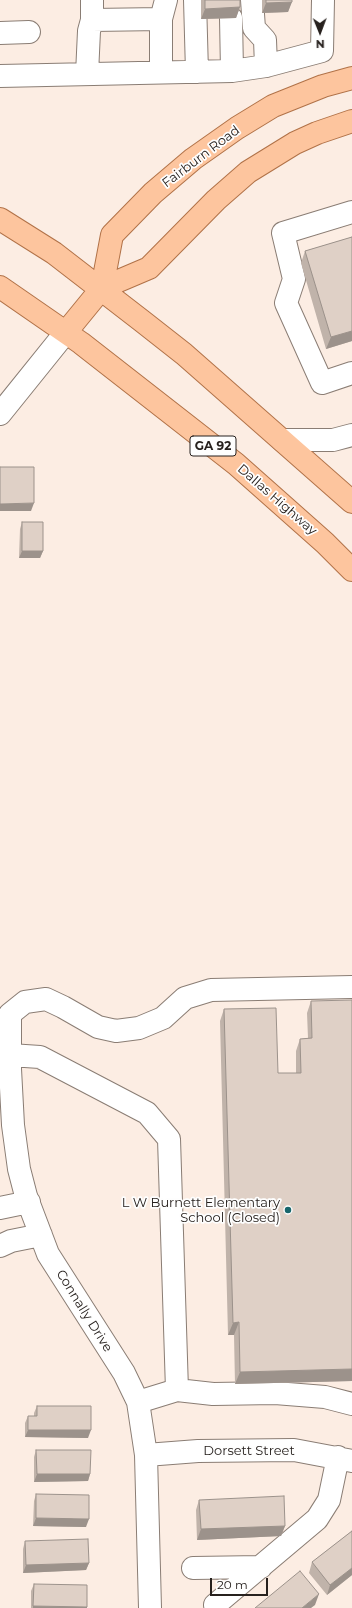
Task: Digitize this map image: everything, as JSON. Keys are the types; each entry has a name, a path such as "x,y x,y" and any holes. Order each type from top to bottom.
{"main road":[{"name":"Fairburn Road","path":"102,288 112,235 153,193 193,159 237,128 273,106 324,86 352,78"},
{"name":"Fairburn Road","path":"66,332 102,288 149,268 216,200 248,172 295,143 317,133 352,121"},
{"path":"0,219 54,253 102,288 184,354 352,502"},
{"name":"GA 92","path":"0,287 66,332"},
{"name":"Dallas Highway","path":"66,332 236,464 325,543 352,570"}],"street":[{"path":"195,0 197,72"},
{"path":"252,0 254,28 265,40 266,66"},
{"path":"0,76 161,71 232,71 266,66 322,51 323,0"},
{"path":"87,74 89,31 92,10 163,10 161,71"},
{"path":"231,18 232,71"},
{"path":"0,33 29,32"},
{"path":"352,212 283,233 294,279 286,303 322,383 352,373"},
{"path":"0,414 66,332"},
{"path":"282,440 325,441 352,435"},
{"name":"Connally Drive","path":"150,1608 146,1455 138,1402 124,1373 48,1254 29,1202 19,1169 13,1125 10,1014 25,1002 46,1000 63,1007 98,1027 116,1031 139,1028 163,1018 185,998 211,990 352,987"},
{"path":"10,1055 40,1057 147,1113 169,1139 178,1390"},
{"path":"0,1208 29,1202"},
{"path":"0,1246 11,1241 41,1235"},
{"path":"138,1402 178,1390 213,1394 275,1394 325,1398 352,1404"},
{"name":"Dorsett Street","path":"146,1455 254,1449 294,1450 345,1459"},
{"path":"215,1605 317,1519 329,1500 345,1459"},
{"path":"193,1568 261,1567"}],"building":[{"path":"205,0 240,0 240,7 205,9"},
{"path":"266,0 292,0 292,2 266,3"},
{"path":"352,237 352,331 331,337 305,251"},
{"path":"0,467 34,467 34,503 0,504"},
{"path":"22,522 43,522 43,551 22,551"},
{"name":"L W Burnett Elementary School (Closed)","path":"352,1000 352,1369 240,1372 239,1322 233,1323 224,1009 276,1008 278,1073 301,1073 300,1039 312,1038 311,1001"},
{"path":"37,1406 91,1406 91,1430 28,1430 28,1416 37,1416"},
{"path":"36,1450 91,1450 90,1474 37,1474"},
{"path":"36,1494 89,1495 89,1519 36,1518"},
{"path":"284,1496 285,1526 201,1529 199,1500"},
{"path":"352,1531 352,1568 330,1585 312,1562"},
{"path":"88,1539 89,1563 26,1565 25,1541"},
{"path":"300,1571 319,1594 302,1608 255,1608"},
{"path":"34,1584 87,1585 87,1607 33,1606"}],"place":[{"name":"L W Burnett Elementary School (Closed)","path":"288,1210"}]}
